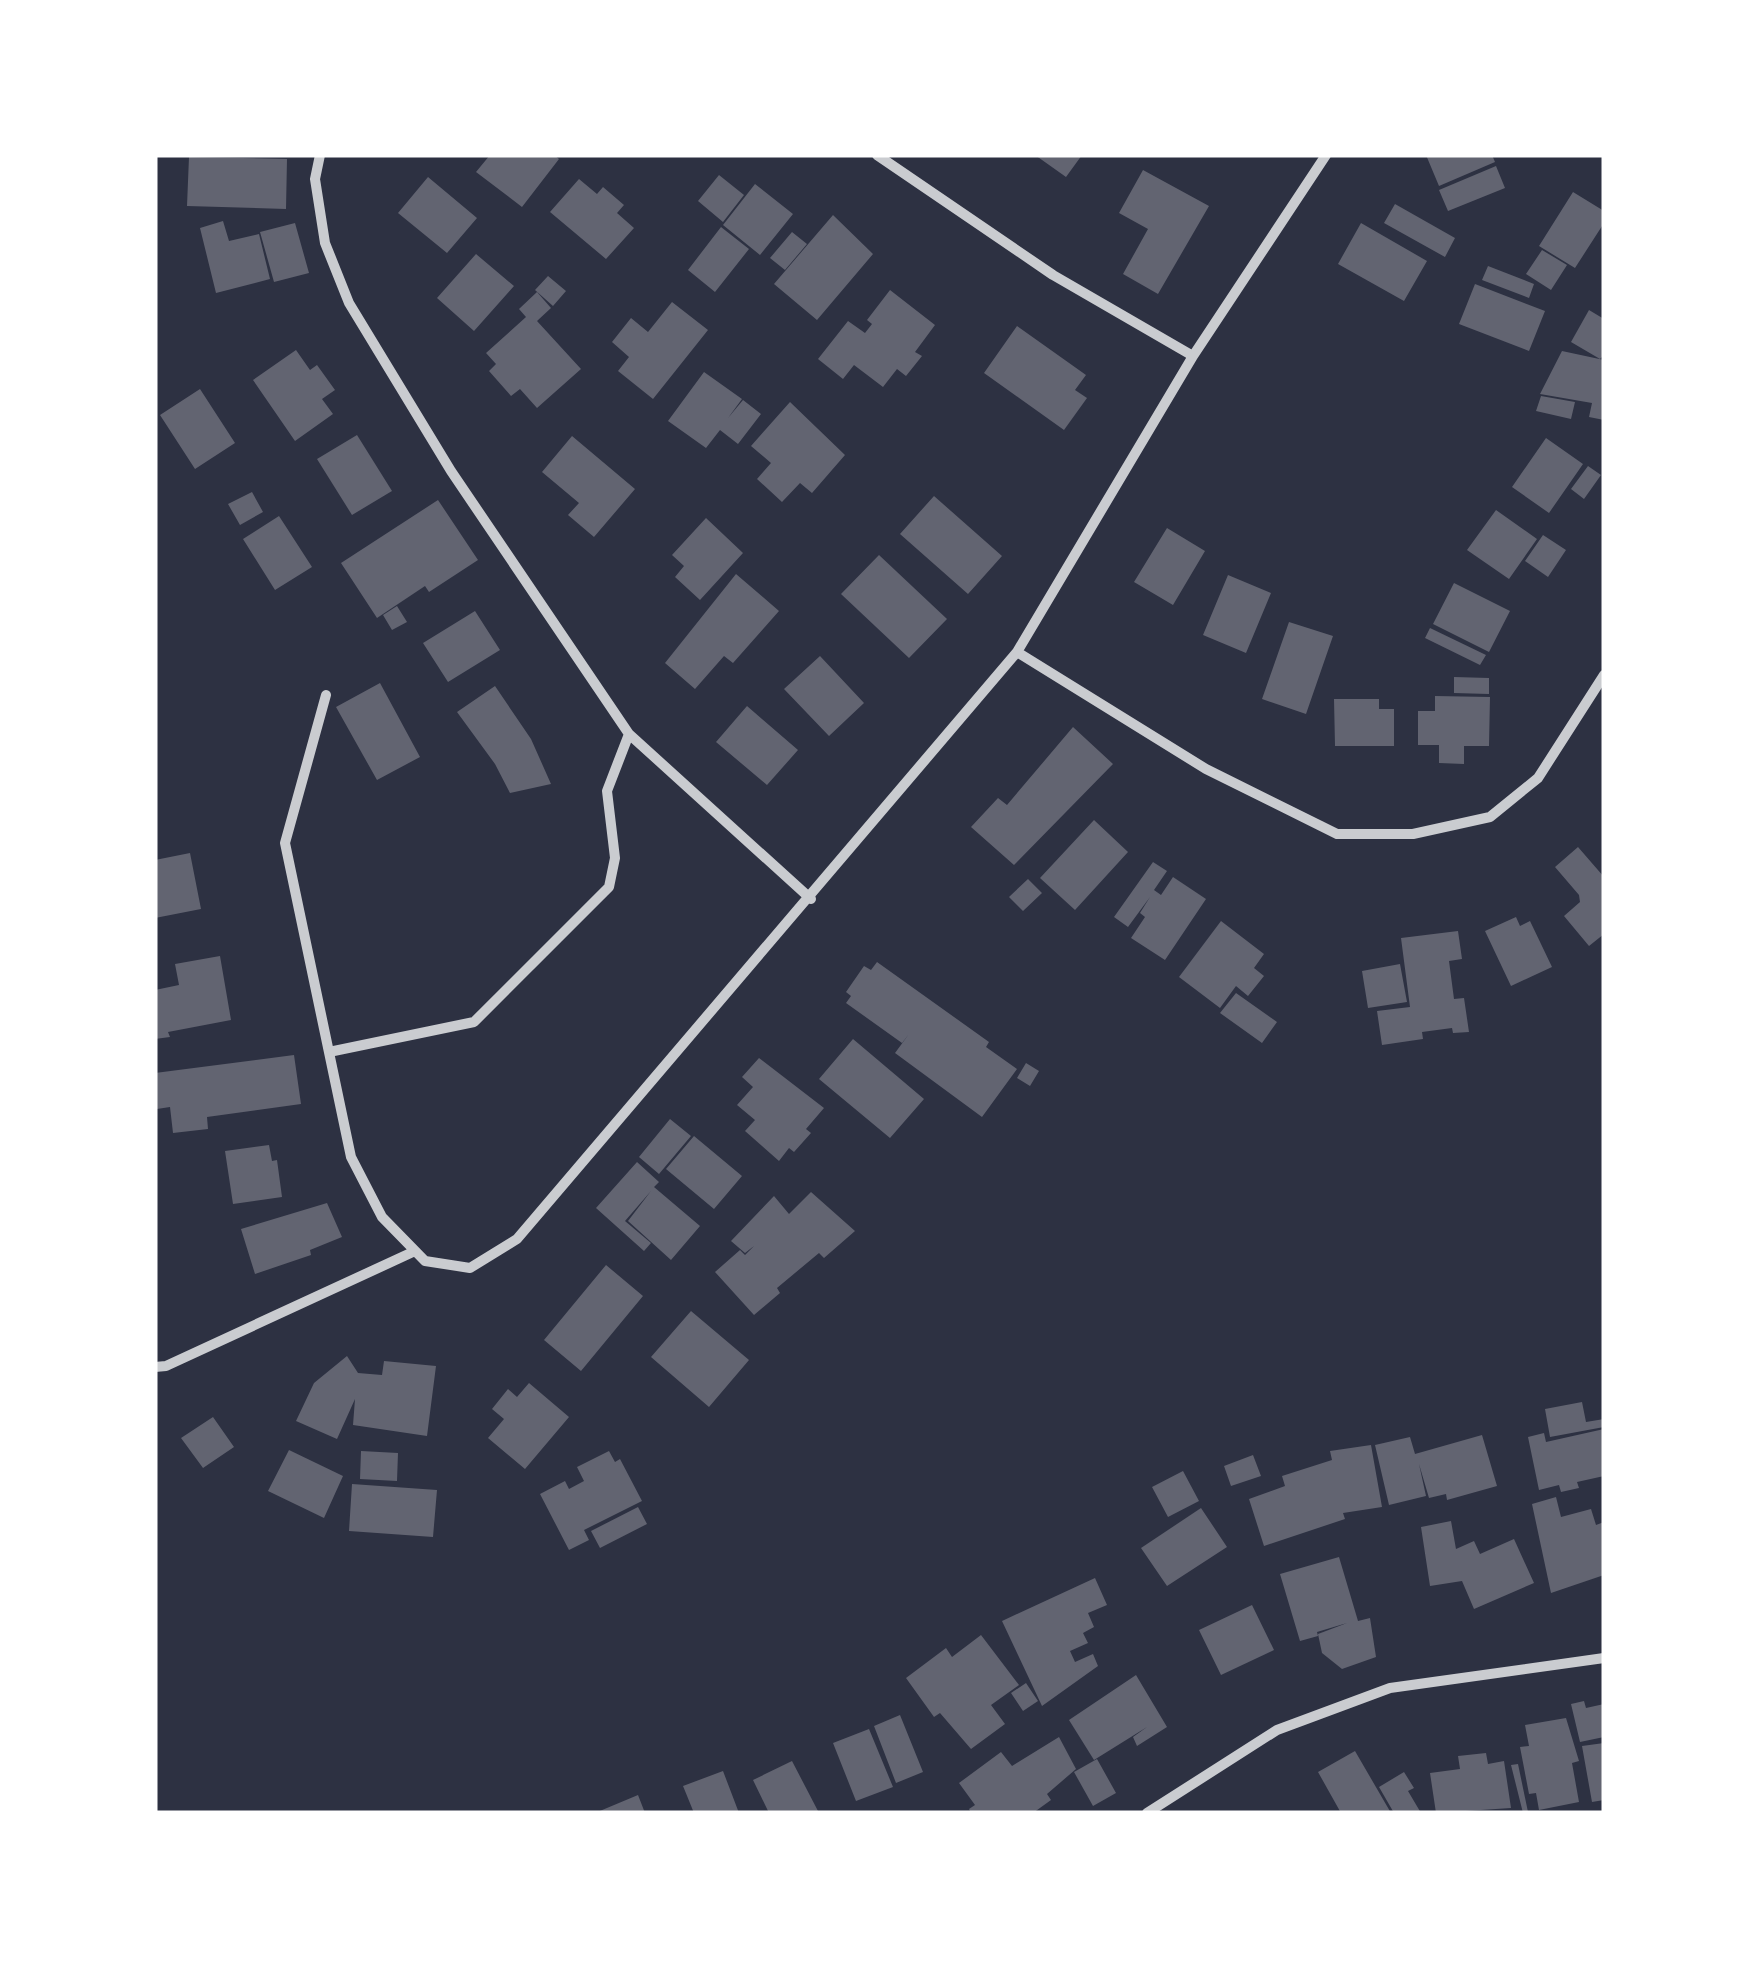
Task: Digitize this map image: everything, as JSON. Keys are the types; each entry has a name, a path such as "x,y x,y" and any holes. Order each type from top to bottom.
{"street":[{"path":"320,155 315,179 325,243 349,302 451,470 630,734 811,900"},
{"path":"877,155 1053,274 1193,356"},
{"path":"326,695 285,843 352,1157 382,1217 425,1261 470,1268 517,1239 811,900 1016,652 1193,356 1326,155"},
{"path":"1016,652 1206,769 1337,834 1413,834 1490,817 1538,778 1604,674"},
{"path":"329,1052 474,1022 610,887 616,858 607,792 630,734"},
{"path":"155,1366 166,1366 415,1251"},
{"path":"1147,1813 1277,1730 1390,1688 1604,1658"}],"building":[{"path":"490,155 554,155 559,159 522,207 476,172"},
{"path":"1035,155 1082,155 1066,177"},
{"path":"1426,155 1492,155 1495,162 1439,186"},
{"path":"189,157 287,159 286,209 187,206"},
{"path":"1496,166 1505,188 1448,211 1439,190"},
{"path":"1143,170 1209,206 1158,294 1123,274 1148,229 1119,213"},
{"path":"719,175 744,195 723,222 698,201"},
{"path":"428,177 477,218 447,253 398,213"},
{"path":"579,179 597,194 603,187 624,205 617,213 634,228 606,259 550,212"},
{"path":"755,184 793,214 760,255 723,225"},
{"path":"1573,192 1604,211 1604,223 1575,268 1539,246"},
{"path":"1395,204 1455,238 1445,257 1384,223"},
{"path":"833,215 873,254 817,320 774,284"},
{"path":"223,221 229,241 259,234 270,279 216,293 200,228"},
{"path":"295,223 309,273 274,282 260,232"},
{"path":"1361,223 1427,261 1404,301 1338,264"},
{"path":"721,227 749,249 715,292 688,270"},
{"path":"792,232 807,244 785,270 770,258"},
{"path":"1542,250 1567,265 1551,290 1526,274"},
{"path":"476,254 514,286 474,331 437,298"},
{"path":"1488,266 1534,284 1529,298 1482,280"},
{"path":"548,276 566,291 553,306 535,290"},
{"path":"1475,284 1545,311 1529,351 1459,324"},
{"path":"890,290 935,325 915,352 922,356 906,376 897,369 883,387 854,365 843,379 818,359 848,321 865,333 872,324 867,320"},
{"path":"537,292 551,308 537,321 581,369 537,408 520,389 511,396 489,371 496,364 486,353 526,317 519,309"},
{"path":"672,302 708,330 653,399 618,371 629,357 612,342 631,318 648,332"},
{"path":"1589,310 1604,319 1604,355 1600,359 1571,342"},
{"path":"1017,326 1086,375 1075,390 1087,398 1064,430 984,373"},
{"path":"296,350 310,370 317,365 335,390 322,399 333,414 295,441 253,380"},
{"path":"1562,351 1604,360 1604,420 1589,417 1592,403 1540,394"},
{"path":"704,372 742,399 728,418 743,400 761,414 738,444 720,430 706,448 668,421"},
{"path":"200,389 235,443 195,469 160,415"},
{"path":"1541,396 1575,402 1571,419 1536,411"},
{"path":"790,402 845,455 812,493 800,483 782,502 757,479 771,463 751,446"},
{"path":"357,435 392,491 352,515 317,459"},
{"path":"572,436 635,489 594,537 568,515 579,503 542,472"},
{"path":"1546,438 1583,464 1549,513 1512,487"},
{"path":"1588,466 1601,475 1584,499 1571,489"},
{"path":"252,492 263,512 240,525 228,504"},
{"path":"934,496 1002,556 968,594 900,534"},
{"path":"438,500 478,560 429,592 425,586 377,618 341,563"},
{"path":"1496,510 1537,539 1509,579 1467,550"},
{"path":"279,516 312,567 275,590 243,539"},
{"path":"706,518 743,553 700,600 675,577 684,566 672,555"},
{"path":"1167,528 1205,551 1173,605 1134,582"},
{"path":"1543,535 1566,550 1548,577 1525,561"},
{"path":"879,555 947,619 909,658 841,594"},
{"path":"736,574 779,611 733,663 724,656 695,689 665,663"},
{"path":"1228,575 1271,593 1246,653 1203,635"},
{"path":"1454,583 1510,611 1489,652 1433,624"},
{"path":"397,606 407,622 392,630 383,615"},
{"path":"475,611 500,650 448,682 423,643"},
{"path":"1289,622 1333,636 1306,714 1262,699"},
{"path":"1430,628 1486,655 1480,665 1425,638"},
{"path":"820,656 864,703 829,736 784,689"},
{"path":"1454,677 1489,678 1489,694 1454,693"},
{"path":"380,683 420,757 377,780 336,707"},
{"path":"495,686 531,739 551,784 510,793 495,764 457,712"},
{"path":"1435,696 1490,697 1489,746 1464,746 1464,764 1439,763 1439,745 1418,745 1418,711 1435,711"},
{"path":"1334,699 1379,699 1379,709 1394,709 1394,746 1335,746"},
{"path":"747,706 798,750 767,785 716,742"},
{"path":"1073,727 1113,764 1014,865 971,827 998,798 1007,805"},
{"path":"1094,820 1128,852 1075,910 1040,878"},
{"path":"1578,847 1604,877 1604,934 1589,946 1564,916 1580,902 1579,895 1555,867"},
{"path":"190,853 201,909 155,918 155,860"},
{"path":"1153,862 1167,871 1154,890 1161,895 1173,877 1206,899 1165,960 1131,938 1145,917 1140,913 1150,897 1128,927 1114,917"},
{"path":"1028,879 1042,893 1023,911 1009,897"},
{"path":"1516,917 1520,926 1530,921 1552,967 1511,986 1485,931"},
{"path":"1221,921 1264,954 1254,968 1264,976 1248,996 1236,986 1220,1008 1179,977"},
{"path":"1458,931 1462,959 1449,961 1454,999 1464,998 1469,1032 1453,1033 1452,1028 1422,1032 1423,1039 1382,1045 1377,1011 1410,1007 1401,938"},
{"path":"220,956 231,1020 168,1032 170,1037 155,1039 155,990 179,985 175,964"},
{"path":"877,962 989,1042 986,1047 1017,1069 982,1117 895,1053 909,1034 902,1043 846,1003 851,996 846,992 864,966 871,970"},
{"path":"1400,964 1407,1002 1368,1008 1362,971"},
{"path":"1236,993 1277,1022 1262,1043 1220,1013"},
{"path":"853,1039 924,1099 890,1138 819,1079"},
{"path":"294,1055 301,1104 207,1117 208,1129 173,1133 170,1107 157,1109 155,1073"},
{"path":"759,1058 824,1108 806,1129 811,1133 794,1152 789,1148 779,1161 745,1131 755,1120 737,1105 753,1087 742,1077"},
{"path":"1026,1063 1039,1071 1030,1086 1017,1078"},
{"path":"670,1119 691,1136 659,1174 639,1157"},
{"path":"694,1136 742,1176 714,1209 666,1169"},
{"path":"269,1145 272,1161 277,1160 282,1197 233,1204 225,1151"},
{"path":"637,1162 659,1182 654,1187 700,1226 671,1260 628,1221 651,1191 625,1221 651,1243 644,1251 596,1208"},
{"path":"811,1192 855,1231 824,1258 819,1253 777,1288 780,1293 754,1315 715,1272 740,1250 745,1255 754,1246 745,1253 731,1241 774,1196 789,1214"},
{"path":"327,1203 342,1237 310,1250 311,1255 255,1274 241,1229"},
{"path":"606,1265 643,1296 581,1371 544,1340"},
{"path":"691,1311 749,1360 709,1407 651,1357"},
{"path":"347,1356 358,1373 382,1375 384,1361 436,1366 427,1436 353,1425 355,1399 337,1439 296,1421 314,1383"},
{"path":"529,1383 569,1417 525,1469 488,1438 504,1419 492,1409 508,1389 517,1397"},
{"path":"1582,1402 1586,1422 1604,1419 1604,1427 1550,1437 1545,1409"},
{"path":"213,1417 234,1447 203,1468 181,1438"},
{"path":"1604,1429 1604,1476 1577,1482 1579,1488 1561,1492 1559,1485 1539,1490 1528,1437 1544,1433 1546,1442"},
{"path":"1482,1435 1497,1486 1447,1500 1446,1494 1429,1498 1419,1464 1426,1496 1389,1505 1375,1445 1410,1437 1415,1454"},
{"path":"1371,1445 1382,1507 1343,1513 1345,1519 1264,1546 1249,1499 1285,1486 1282,1476 1332,1460 1330,1451"},
{"path":"289,1450 343,1476 324,1518 268,1491"},
{"path":"361,1451 398,1453 397,1481 360,1479"},
{"path":"609,1451 615,1462 620,1459 642,1501 584,1530 589,1540 569,1550 540,1494 565,1481 569,1489 584,1481 577,1467"},
{"path":"1253,1455 1261,1476 1231,1486 1224,1466"},
{"path":"1183,1471 1199,1501 1168,1517 1152,1487"},
{"path":"352,1484 437,1490 433,1537 349,1531"},
{"path":"1556,1497 1561,1517 1591,1509 1596,1525 1604,1522 1604,1575 1551,1593 1532,1504"},
{"path":"638,1507 647,1524 600,1548 591,1531"},
{"path":"1201,1508 1227,1547 1167,1586 1141,1548"},
{"path":"1451,1521 1456,1549 1474,1541 1480,1554 1514,1539 1534,1583 1474,1609 1462,1581 1430,1586 1421,1527"},
{"path":"1339,1557 1358,1621 1370,1618 1376,1657 1342,1669 1322,1653 1318,1634 1347,1623 1317,1632 1318,1636 1300,1641 1280,1574"},
{"path":"1095,1578 1107,1605 1088,1613 1094,1627 1083,1633 1088,1643 1070,1651 1075,1662 1093,1654 1098,1666 1042,1706 1002,1621"},
{"path":"1252,1605 1274,1650 1221,1675 1199,1630"},
{"path":"981,1635 1019,1685 991,1705 1005,1724 971,1749 940,1713 934,1717 906,1678 946,1648 952,1657"},
{"path":"1136,1675 1167,1727 1137,1746 1133,1737 1147,1727 1094,1760 1069,1720"},
{"path":"1026,1683 1038,1701 1023,1711 1011,1693"},
{"path":"1584,1701 1586,1708 1604,1704 1604,1737 1580,1742 1571,1704"},
{"path":"900,1715 923,1772 896,1783 874,1726"},
{"path":"1566,1718 1579,1761 1572,1763 1579,1802 1539,1810 1536,1793 1529,1794 1520,1747 1529,1746 1525,1725"},
{"path":"869,1729 893,1787 856,1801 833,1743"},
{"path":"1059,1737 1076,1769 1047,1794 1051,1800 1033,1813 971,1813 969,1809 975,1805 959,1783 1001,1752 1012,1766"},
{"path":"1604,1743 1604,1800 1592,1802 1582,1746"},
{"path":"1355,1751 1391,1813 1341,1813 1318,1772"},
{"path":"1486,1753 1488,1764 1504,1761 1511,1808 1436,1813 1430,1773 1460,1769 1458,1756"},
{"path":"1097,1759 1116,1793 1093,1806 1074,1772"},
{"path":"792,1761 818,1811 769,1813 753,1780"},
{"path":"1518,1764 1528,1812 1523,1813 1511,1765"},
{"path":"723,1771 739,1813 694,1813 683,1786"},
{"path":"1404,1772 1414,1788 1408,1791 1421,1813 1394,1813 1379,1787"},
{"path":"638,1795 645,1813 595,1813"}]}
